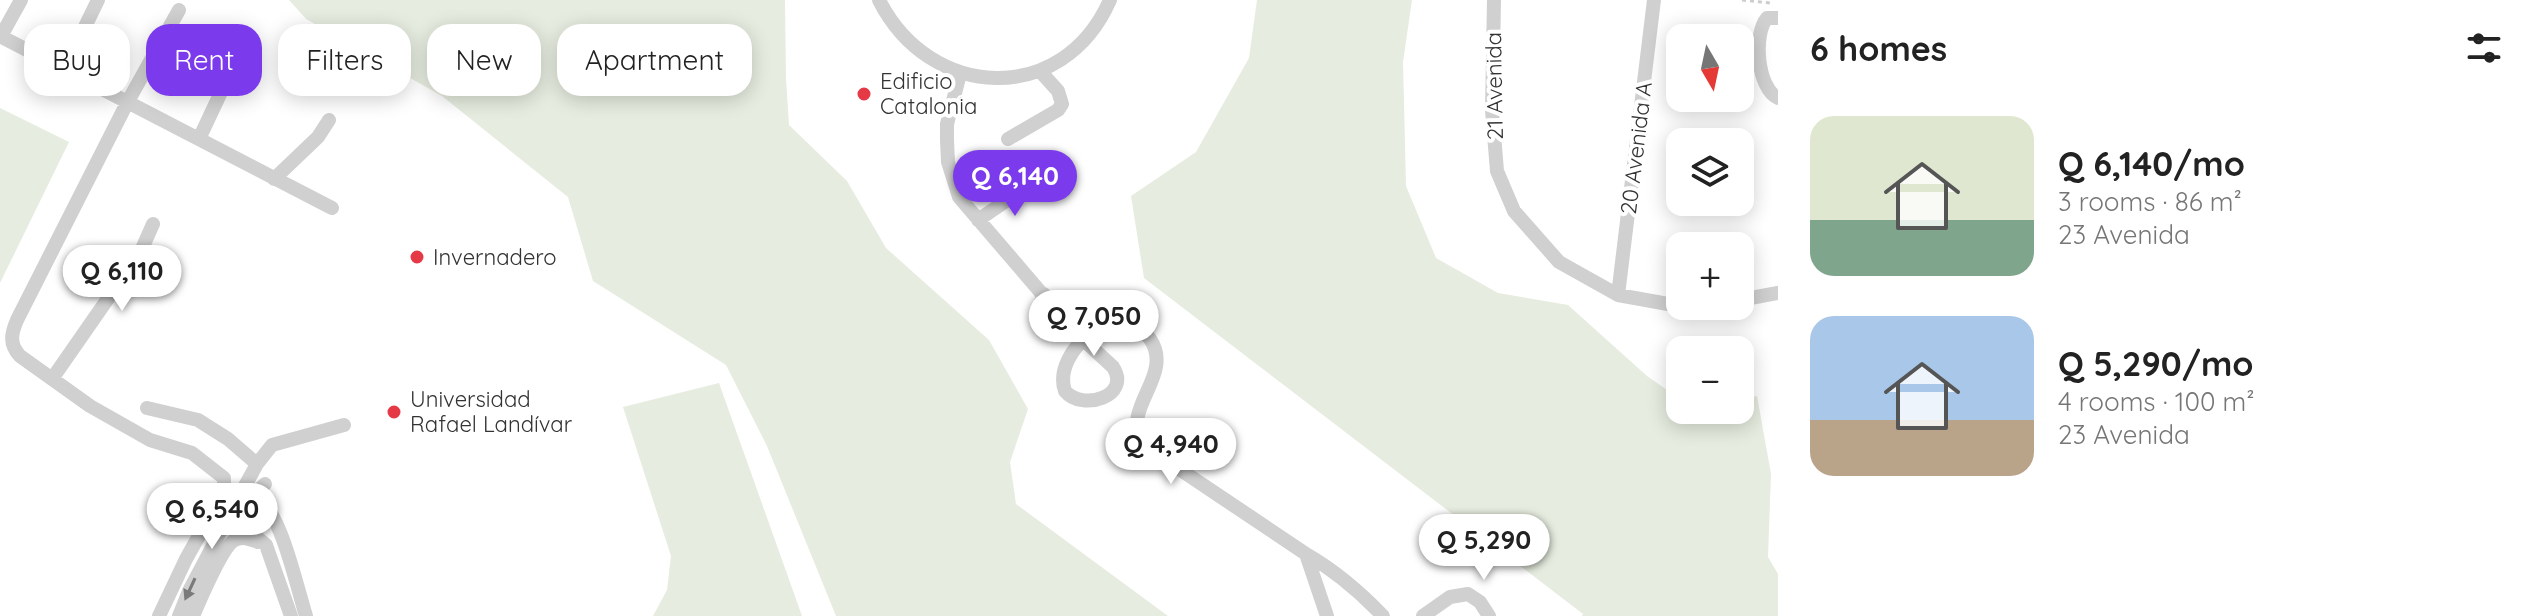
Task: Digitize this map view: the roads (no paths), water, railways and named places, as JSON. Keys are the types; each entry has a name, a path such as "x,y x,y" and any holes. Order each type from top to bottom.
{"street":[{"path":"21,0 0,36 24,49"},
{"path":"86,24 98,0"},
{"path":"879,0 892,22 931,58 960,74 1000,79 1040,71 1075,50 1089,36 1110,0"},
{"name":"21 Avenida","path":"1494,0 1492,110 1497,171 1514,211 1559,262 1618,295 1666,304"},
{"name":"20 Avenida A","path":"1618,295 1654,0"},
{"path":"159,616 224,491 224,478 192,453 150,440 90,406 13,349 12,333 127,103 179,10"},
{"path":"1778,18 1767,18 1762,24 1759,52 1764,83 1768,91 1778,98"},
{"path":"1008,139 1058,110 1062,104 1058,91 1040,71"},
{"path":"960,74 947,124 948,162 959,197 1071,328 1113,367 1117,381 1105,398 1082,400 1065,391 1062,377 1066,361 1095,329 1114,322 1124,322 1140,329 1151,341 1156,359 1156,372 1137,417 1137,435 1142,444 1321,563 1383,616"},
{"path":"114,96 332,208"},
{"path":"199,139 219,96"},
{"path":"274,179 318,137 329,120"},
{"path":"978,220 1031,184"},
{"path":"52,379 134,261 153,224"},
{"path":"1754,297 1778,293"},
{"path":"1044,294 1037,313 1040,325 1049,329 1071,328"},
{"path":"147,408 198,420 228,439 257,464"},
{"path":"239,513 257,464 272,445 344,425"},
{"path":"179,616 200,569 239,513 265,484"},
{"path":"239,513 261,502 269,507 278,527 297,611"},
{"path":"239,513 266,545 297,611"},
{"path":"193,616 226,549 235,539 245,537 266,545"},
{"path":"1306,554 1327,616"},
{"path":"1423,616 1450,597 1468,594 1480,602 1489,616"}],"place":[{"name":"Edificio Catalonia","path":"864,94"},
{"name":"Invernadero","path":"417,257"},
{"name":"Universidad Rafael Landívar","path":"394,412"}]}
